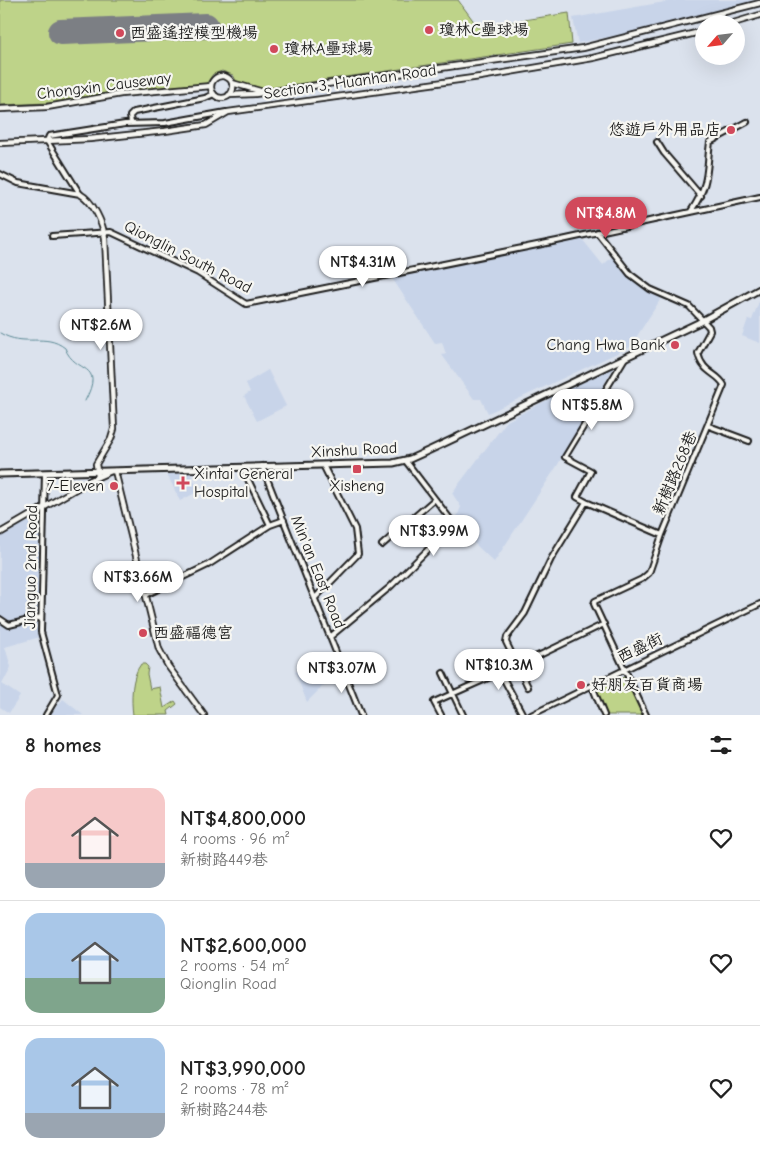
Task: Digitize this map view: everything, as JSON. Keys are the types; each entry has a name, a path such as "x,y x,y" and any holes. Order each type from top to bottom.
{"main road":[{"name":"Xinshu Road","path":"0,474 98,474 262,466 393,463 405,460 703,320 760,289"}],"street":[{"name":"Chongxin Causeway","path":"214,94 221,98 229,95 583,48 760,3"},
{"path":"745,20 760,15"},
{"name":"Section 3, Huanhan Road","path":"0,143 90,139 206,125 228,112 480,77 593,58 695,34"},
{"name":"Chongxin Causeway","path":"0,109 47,107 121,94 211,86 214,79 222,76 232,83 261,92"},
{"path":"229,95 232,83"},
{"path":"131,123 130,116 134,112 205,98 214,94 211,86"},
{"path":"80,194 47,141 49,136 131,123 165,123 228,112"},
{"path":"690,211 701,196 708,171 710,142 747,122"},
{"path":"657,142 664,153 701,196"},
{"path":"0,174 18,183 80,194 86,198 104,231 114,429 111,439 96,464 98,474 0,534"},
{"name":"Qionglin South Road","path":"104,231 111,232 198,274 246,304 760,197"},
{"path":"52,236 104,231"},
{"path":"597,232 630,274 650,289 689,306 703,320"},
{"name":"新樹路268巷","path":"586,502 662,535 709,426 724,385 722,381 710,374 699,358 698,353 710,331 703,320"},
{"path":"528,687 506,642 507,637 525,613 551,559 586,502 577,497 591,472 565,457 626,356"},
{"path":"709,426 749,441"},
{"path":"330,637 390,587 454,524 405,460"},
{"path":"315,598 358,554 355,529 323,465"},
{"name":"Min'an East Road","path":"262,466 361,715"},
{"path":"242,467 270,525"},
{"path":"113,472 162,656 204,715"},
{"name":"Jianguo 2nd Road","path":"45,473 41,618 43,642 58,695 46,715"},
{"path":"382,545 435,499"},
{"path":"146,595 208,565 270,525 284,520"},
{"path":"646,715 594,604 595,601 642,579 649,573 662,535"},
{"name":"西盛街","path":"531,715 760,604"},
{"path":"0,619 9,625 41,618"},
{"path":"441,715 434,702 604,624"},
{"path":"494,659 523,715"},
{"path":"443,673 463,715"},
{"path":"592,686 604,715"}],"shaded area":[{"path":"676,0 755,0 703,15 695,15 695,17 665,26 578,43 573,18"},
{"path":"582,239 603,265 612,257 628,277 662,297 630,347 488,413 481,399 474,399 442,355 446,354 442,342 435,343 392,278"},
{"path":"760,299 760,343 742,336 748,319 752,320"},
{"path":"615,365 557,466 494,562 474,543 456,519 461,507 452,493 507,421"},
{"path":"268,370 286,406 257,421 244,396 250,392 246,383"},
{"name":"Xintai General Hospital","path":"190,473 199,491 180,501 167,474"},
{"path":"35,517 40,523 37,624 40,637 5,647 11,667 2,684 20,696 9,713 0,707 0,537"},
{"path":"334,659 338,671 307,702 295,672"},
{"path":"63,699 83,715 50,715"}],"green space":[{"path":"0,0 458,0 478,27 569,13 572,44 256,90 237,82 233,75 222,71 213,74 206,84 107,93 92,101 0,105"},
{"path":"141,664 145,664 148,667 147,674 150,689 160,687 164,708 175,701 177,704 168,711 169,715 133,715 132,696 135,675"},
{"path":"626,676 644,715 606,715 596,690"}],"waterway":[{"path":"0,333 18,339 50,341 65,348 75,362 91,374 91,388 85,401"}],"runway":[{"path":"61,32 206,26"}],"place":[{"name":"瓊林C壘球場","path":"429,30"},
{"name":"西盛遙控模型機場","path":"120,33"},
{"name":"瓊林A壘球場","path":"274,49"},
{"name":"悠遊戶外用品店","path":"731,130"},
{"name":"Chang Hwa Bank","path":"675,345"},
{"name":"Xisheng","path":"357,469"},
{"name":"Xintai General Hospital","path":"183,483"},
{"name":"7-Eleven","path":"114,486"},
{"name":"西盛福德宮","path":"143,633"},
{"name":"好朋友百貨商場","path":"581,685"}]}
